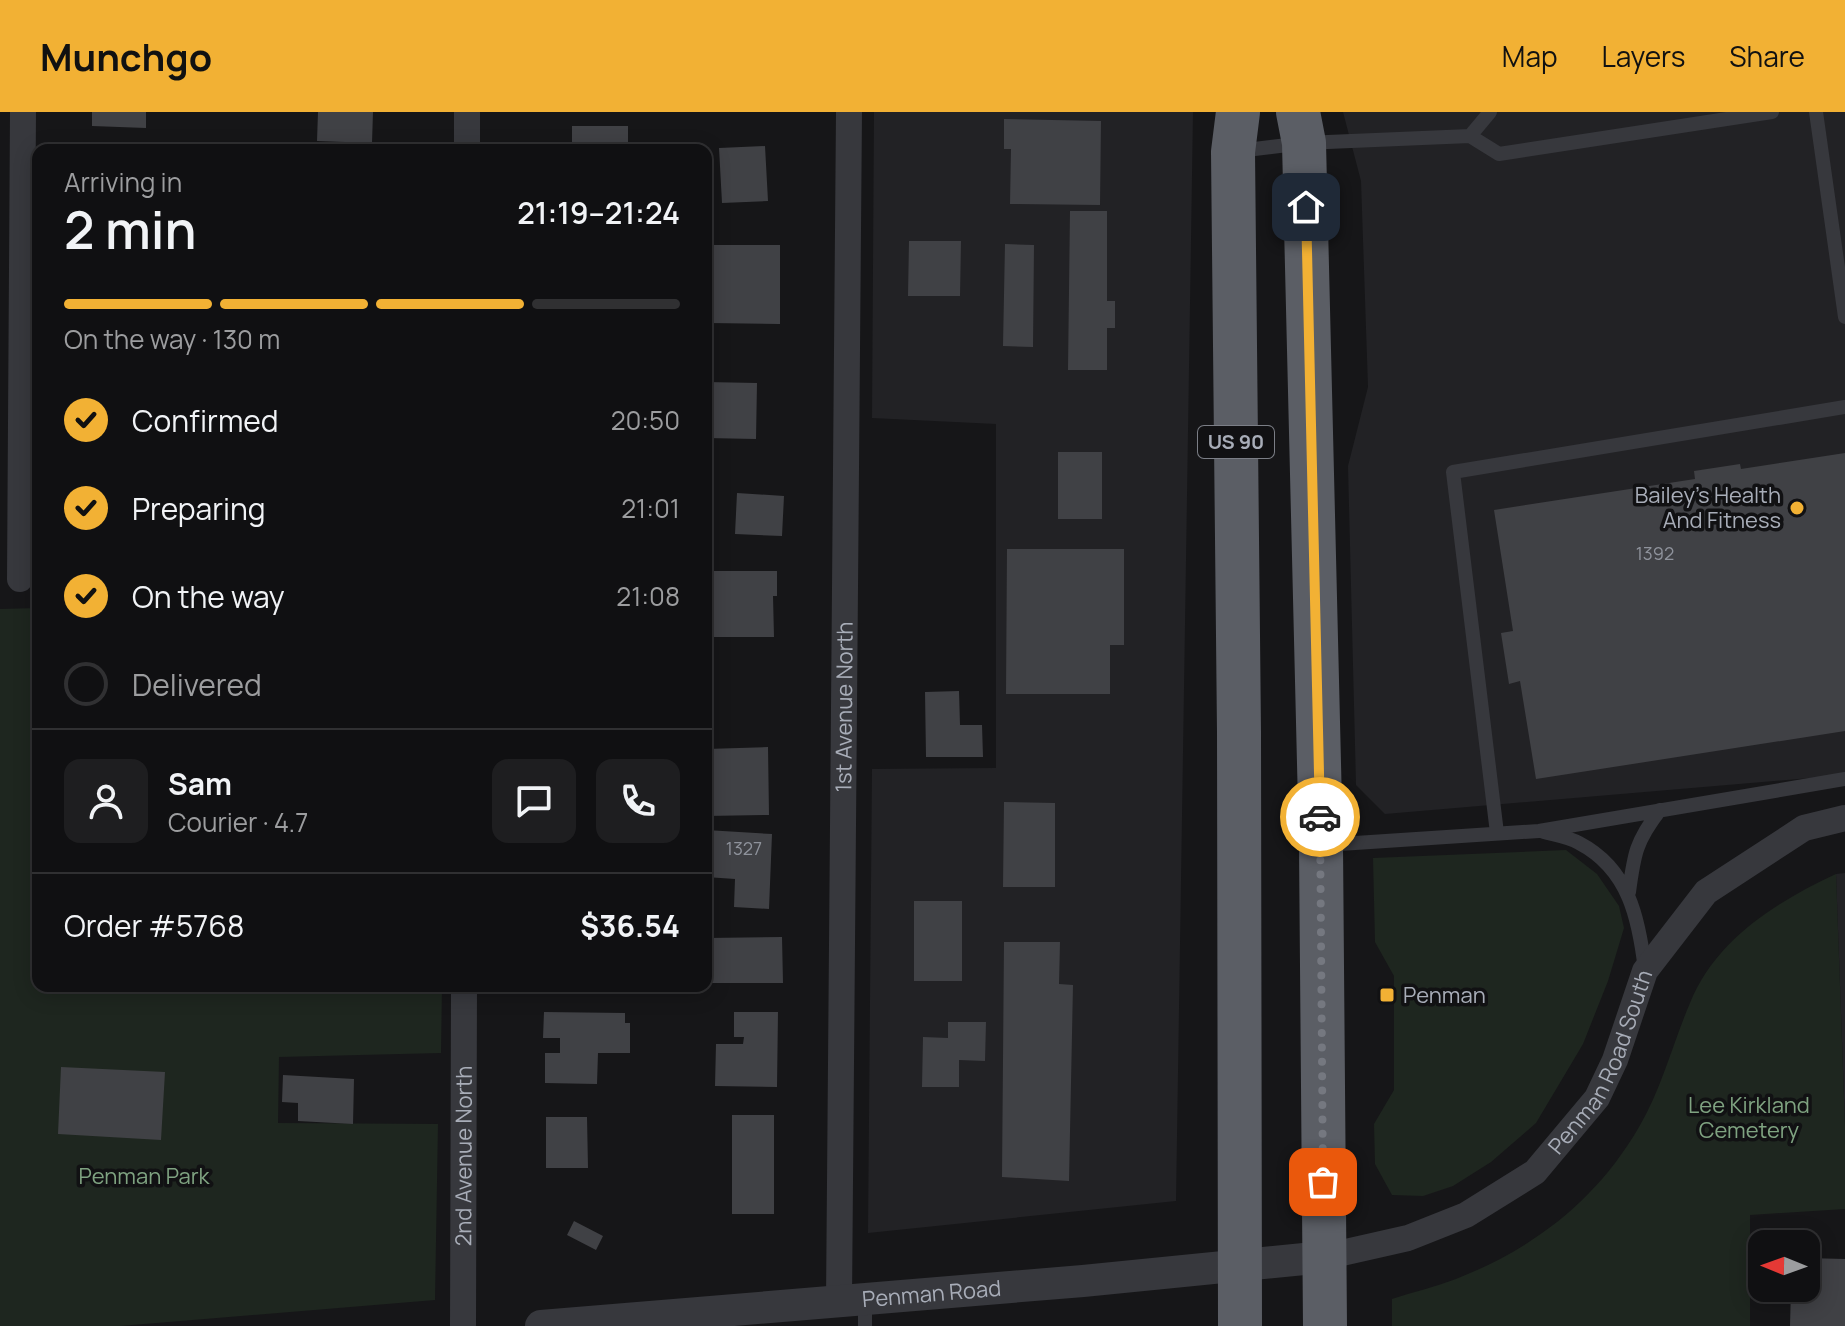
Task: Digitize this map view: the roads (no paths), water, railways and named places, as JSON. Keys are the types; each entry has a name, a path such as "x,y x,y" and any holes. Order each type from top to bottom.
{"highway":[{"path":"1301,128 1321,846 1325,1326"},
{"name":"US 90","path":"1236,132 1240,1326"}],"street":[{"path":"19,579 23,112"},
{"path":"467,112 467,144"},
{"name":"1st Avenue North","path":"849,112 856,1309"},
{"name":"Penman Road South","path":"1324,1257 1408,1238 1466,1215 1535,1172 1597,1098 1615,1060 1645,971 1706,892 1804,828 1845,818"},
{"name":"2nd Avenue North","path":"463,1326 464,992"},
{"name":"Penman Road","path":"541,1326 856,1309 1324,1257"}],"lane":[{"path":"1470,136 1490,112"},
{"path":"1236,132 1301,128 1470,136 1499,154 1772,112"},
{"path":"1816,112 1845,317"},
{"path":"1497,833 1453,472 1845,407"},
{"path":"1321,846 1539,831 1845,779"},
{"path":"1629,892 1635,851 1643,831 1660,810"},
{"path":"1539,831 1579,842 1605,862 1629,892 1641,934 1645,971"}],"place":[{"name":"Bailey's Health And Fitness","path":"1797,508"},
{"name":"Penman","path":"1387,995"}],"park label":[{"name":"Lee Kirkland Cemetery","path":"1749,1118"},
{"name":"Penman Park","path":"144,1176"}]}
